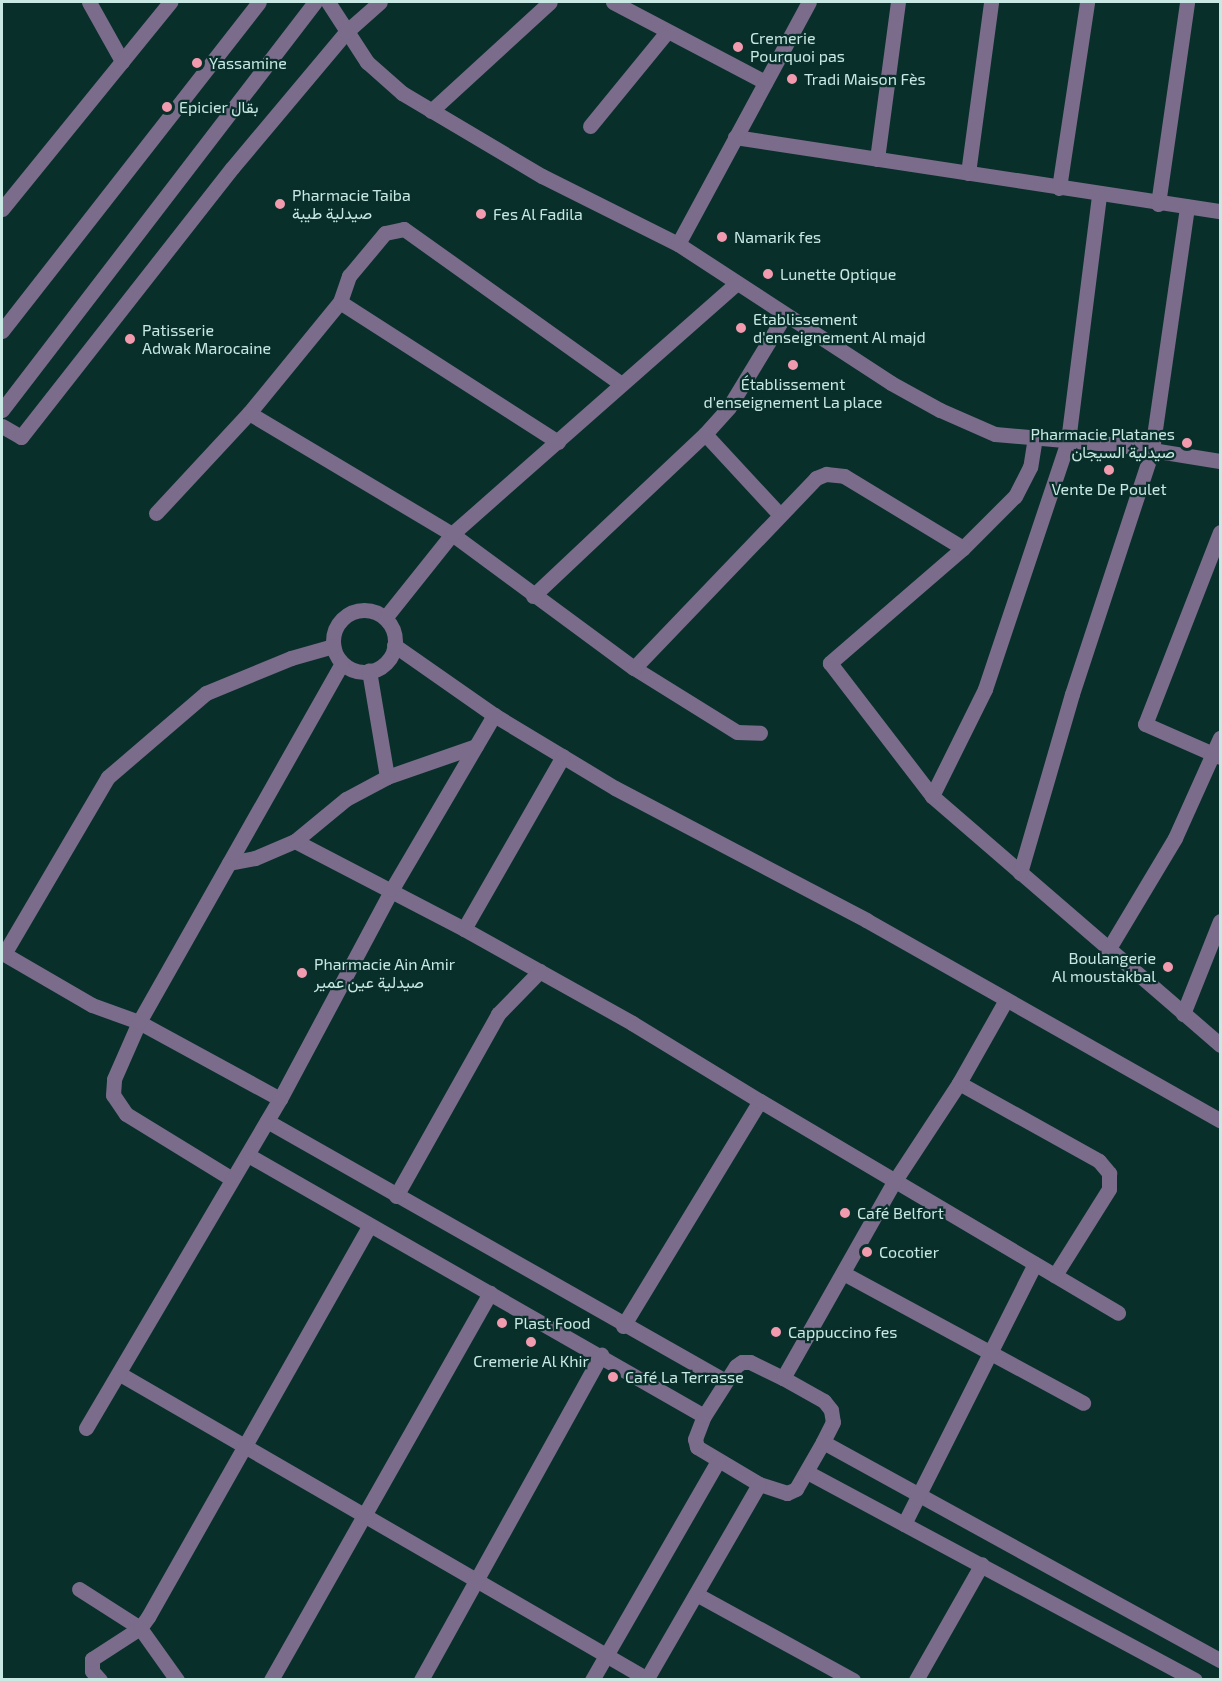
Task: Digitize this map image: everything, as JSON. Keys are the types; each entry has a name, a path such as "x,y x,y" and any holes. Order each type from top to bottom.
{"street":[{"path":"89,2 122,61"},
{"path":"2,208 170,2"},
{"path":"2,331 259,2"},
{"path":"2,410 315,2"},
{"path":"328,2 367,62 402,93 542,176 678,244 736,284 940,410 994,434 1152,450 1221,460"},
{"path":"2,426 21,437 232,168 346,32 380,2"},
{"path":"432,111 550,2"},
{"path":"613,2 765,82"},
{"path":"877,159 898,2"},
{"path":"968,173 991,2"},
{"path":"1059,188 1087,2"},
{"path":"1158,204 1187,2"},
{"path":"678,244 806,3"},
{"path":"590,126 667,32"},
{"path":"735,137 1158,204 1221,211"},
{"path":"932,796 985,689 1068,441 1099,195"},
{"path":"1020,873 1072,694 1152,450 1187,207"},
{"path":"156,513 249,414 340,303 348,276 385,233 404,229 620,383"},
{"path":"385,618 452,534 558,442 620,383 736,284"},
{"path":"340,303 558,442"},
{"path":"533,596 705,434 729,407 785,315"},
{"path":"249,414 452,534 633,668 737,732 760,733"},
{"path":"705,434 780,515"},
{"path":"1035,437 1024,483 963,548 830,663 932,796 1221,1045"},
{"path":"633,668 816,478 835,474 963,548"},
{"path":"1218,756 1145,723 1221,532"},
{"path":"368,610 385,618 391,626 394,645 386,662 369,671 350,669 342,663 333,646 336,627 349,614 368,610"},
{"path":"394,645 494,715 563,756 1221,1120"},
{"path":"280,1099 139,1022 92,1005 3,953 108,777 206,693 291,658 333,646"},
{"path":"232,1179 126,1114 112,1095 114,1079 139,1022 342,663"},
{"path":"369,671 387,777"},
{"path":"86,1428 267,1122 392,889 494,715"},
{"path":"1108,950 1175,838 1218,756 1221,738"},
{"path":"229,863 255,858 295,841 346,799 387,777 476,746"},
{"path":"464,929 563,756"},
{"path":"295,841 392,889 540,971 1118,1313"},
{"path":"1183,1014 1221,921"},
{"path":"396,1196 498,1014 540,971"},
{"path":"783,1378 894,1182 959,1083 1006,1000"},
{"path":"959,1083 1099,1161 1109,1173 1109,1189 1054,1275"},
{"path":"623,1326 760,1101"},
{"path":"267,1122 623,1326 725,1381"},
{"path":"248,1155 602,1355 704,1416"},
{"path":"100,1680 92,1671 92,1659 140,1628 370,1225"},
{"path":"904,1524 1035,1264"},
{"path":"843,1273 989,1355 1083,1403"},
{"path":"270,1680 490,1293"},
{"path":"421,1680 602,1355"},
{"path":"750,1362 783,1378 824,1401 831,1410 833,1422 796,1489 787,1493 759,1484 718,1461 697,1447 695,1439 704,1416 736,1366 750,1362"},
{"path":"120,1374 648,1679 759,1484"},
{"path":"823,1442 1221,1660"},
{"path":"592,1680 718,1461"},
{"path":"807,1472 1195,1680"},
{"path":"916,1680 982,1564"},
{"path":"80,1589 140,1628 177,1680"},
{"path":"696,1594 853,1680"}],"place":[{"name":"Cremerie Pourquoi pas","path":"738,47"},
{"name":"Yassamine","path":"197,63"},
{"name":"Tradi Maison Fès","path":"792,79"},
{"name":"Epicier بقال","path":"167,107"},
{"name":"Pharmacie Taiba صيدلية طيبة","path":"280,204"},
{"name":"Fes Al Fadila","path":"481,214"},
{"name":"Namarik fes","path":"722,237"},
{"name":"Lunette Optique","path":"768,274"},
{"name":"Etablissement d'enseignement Al majd","path":"741,328"},
{"name":"Patisserie Adwak Marocaine","path":"130,339"},
{"name":"Établissement d'enseignement La place","path":"793,365"},
{"name":"Pharmacie Platanes صيدلية السيجان","path":"1187,443"},
{"name":"Vente De Poulet","path":"1109,470"},
{"name":"Boulangerie Al moustakbal","path":"1168,967"},
{"name":"Pharmacie Ain Amir صيدلية عين عمير","path":"302,973"},
{"name":"Café Belfort","path":"845,1213"},
{"name":"Cocotier","path":"867,1252"},
{"name":"Plast Food","path":"502,1323"},
{"name":"Cappuccino fes","path":"776,1332"},
{"name":"Cremerie Al Khir","path":"531,1342"},
{"name":"Café La Terrasse","path":"613,1377"}]}
